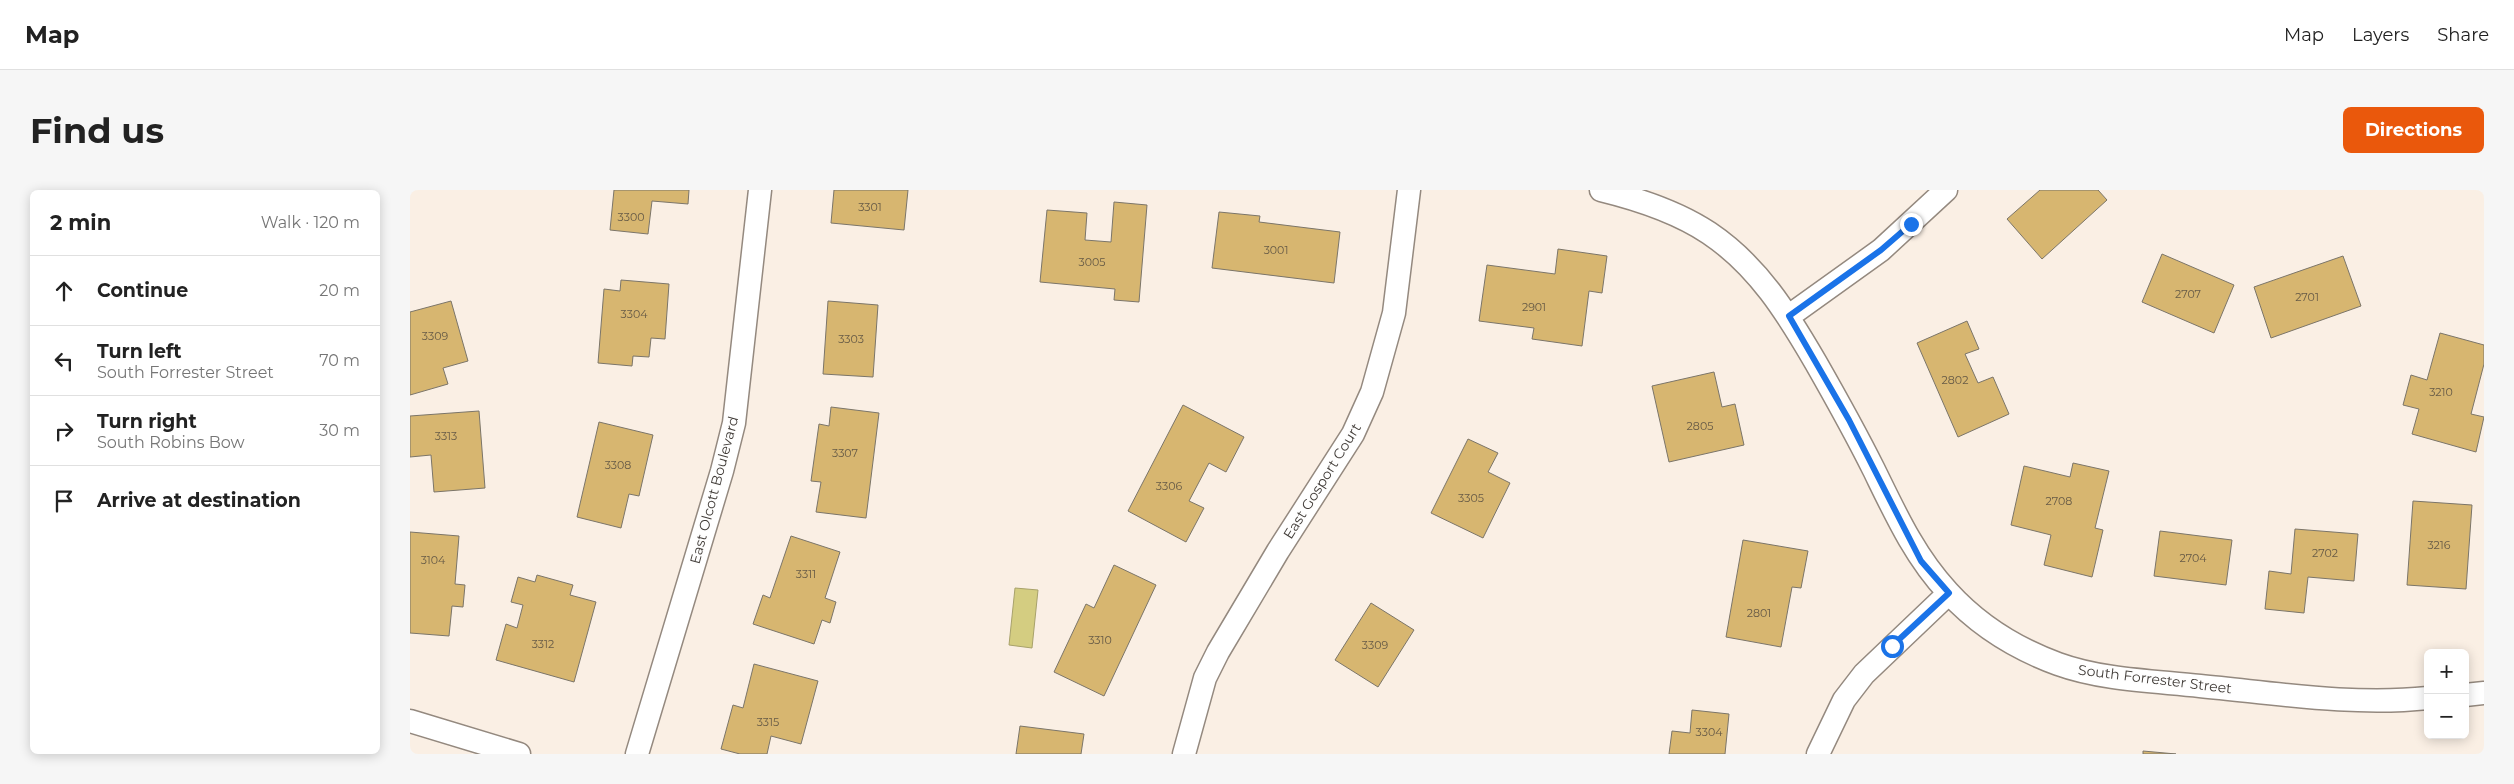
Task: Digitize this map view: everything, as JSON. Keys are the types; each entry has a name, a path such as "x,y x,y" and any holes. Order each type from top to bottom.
{"street":[{"name":"East Olcott Boulevard","path":"637,754 722,471 734,423 760,190"},
{"name":"East Gosport Court","path":"1184,754 1205,678 1218,652 1278,552 1353,434 1372,392 1394,314 1409,190"},
{"name":"South Forrester Street","path":"1601,190 1639,199 1707,232 1736,254 1764,282 1789,316 1849,420 1921,561 1949,593 1984,625 2022,649 2061,665 2134,679 2328,699 2368,701 2424,698"},
{"path":"1789,316 1881,250 1946,190"},
{"path":"1818,754 1844,700 1864,674 1949,593"},
{"path":"2469,695 2484,693"},
{"path":"410,721 519,754"}],"shaded area":[{"path":"1015,588 1038,590 1032,648 1009,645"}],"building":[{"path":"614,190 689,190 688,204 652,201 648,234 610,230"},
{"path":"834,190 908,190 904,230 831,223"},
{"path":"2040,190 2098,190 2107,200 2042,259 2007,219"},
{"path":"1114,202 1147,205 1139,302 1114,300 1115,289 1040,282 1047,210 1087,213 1085,240 1111,242"},
{"path":"1219,212 1260,216 1259,222 1340,232 1334,283 1212,268"},
{"path":"1558,249 1607,256 1602,293 1589,291 1582,346 1532,339 1534,328 1479,321 1487,265 1555,274"},
{"path":"2162,254 2234,285 2214,333 2142,302"},
{"path":"2343,256 2361,306 2271,338 2254,287"},
{"path":"621,280 669,284 665,339 651,338 649,357 633,356 632,366 598,363 604,289 620,291"},
{"path":"451,301 468,361 443,368 448,384 410,395 410,312"},
{"path":"828,301 878,305 873,377 823,374"},
{"path":"1967,321 1979,349 1965,354 1978,383 1993,377 2009,414 1958,437 1917,343"},
{"path":"2440,333 2484,345 2484,364 2471,414 2484,417 2476,452 2412,434 2419,409 2403,405 2411,375 2427,380"},
{"path":"1714,372 1722,407 1735,404 1744,445 1669,462 1652,386"},
{"path":"1183,405 1244,437 1226,472 1209,463 1189,501 1204,508 1186,542 1128,511"},
{"path":"831,407 879,413 866,518 816,512 821,482 811,481 819,424 829,426"},
{"path":"479,411 485,488 434,492 431,455 410,457 410,416"},
{"path":"599,422 653,435 639,496 629,494 621,528 577,517"},
{"path":"1468,439 1498,453 1488,472 1510,483 1483,538 1431,513"},
{"path":"2073,463 2109,471 2095,528 2103,530 2092,577 2044,565 2051,535 2011,525 2024,466 2070,477"},
{"path":"2413,501 2472,505 2466,589 2407,585"},
{"path":"2295,529 2358,534 2354,581 2308,577 2304,613 2265,609 2269,571 2291,574"},
{"path":"2160,531 2232,540 2226,585 2154,576"},
{"path":"410,532 459,536 455,584 465,585 463,607 452,606 449,636 410,633"},
{"path":"791,536 840,552 825,598 836,602 830,623 822,620 814,644 753,624 763,595 770,598"},
{"path":"1743,540 1808,551 1801,588 1792,587 1781,647 1726,637"},
{"path":"1114,565 1156,585 1104,696 1054,672 1086,604 1094,608"},
{"path":"537,575 573,585 570,595 596,602 574,682 496,660 506,624 517,628 523,605 511,602 518,577 535,582"},
{"path":"1371,603 1414,630 1378,687 1335,660"},
{"path":"754,664 818,681 801,744 771,736 767,754 740,754 721,749 733,705 743,708"},
{"path":"1692,710 1729,714 1725,754 1669,754 1672,731 1690,733"},
{"path":"1020,726 1084,734 1081,754 1016,754"},
{"path":"2143,751 2176,754 2143,754"}],"route":[{"path":"1892,646 1949,593 1921,561 1849,420 1789,316 1881,250 1911,224"}]}
